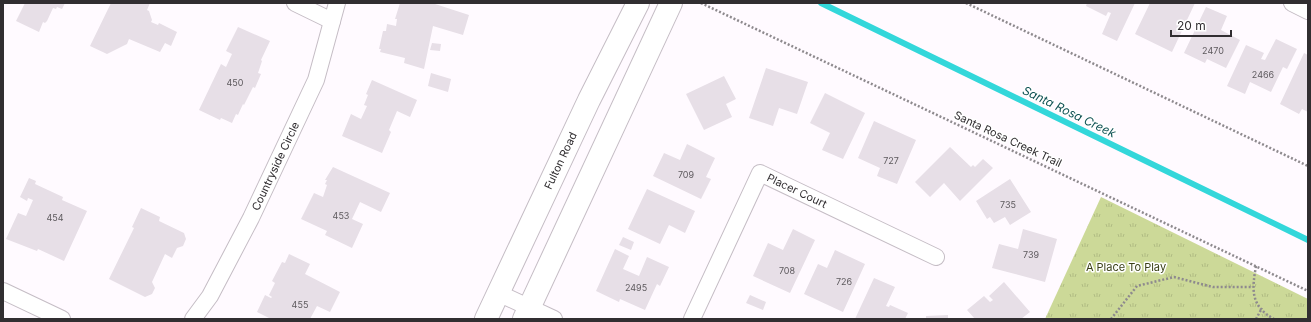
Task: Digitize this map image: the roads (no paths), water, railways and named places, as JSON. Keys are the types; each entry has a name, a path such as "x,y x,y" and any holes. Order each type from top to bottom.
{"main road":[{"name":"Fulton Road","path":"486,319 589,100 638,3"},
{"path":"527,313 671,3"}],"street":[{"path":"295,3 332,21"},
{"name":"Countryside Circle","path":"193,319 210,296 250,218 316,80 336,3"},
{"path":"1292,3 1308,11"},
{"name":"Placer Court","path":"692,319 760,173 936,257"},
{"path":"3,291 62,319"},
{"path":"498,293 527,313 554,319"}],"waterway":[{"name":"Santa Rosa Creek","path":"821,3 1308,240"}],"park label":[{"name":"A Place To Play","path":"1126,267"}]}
